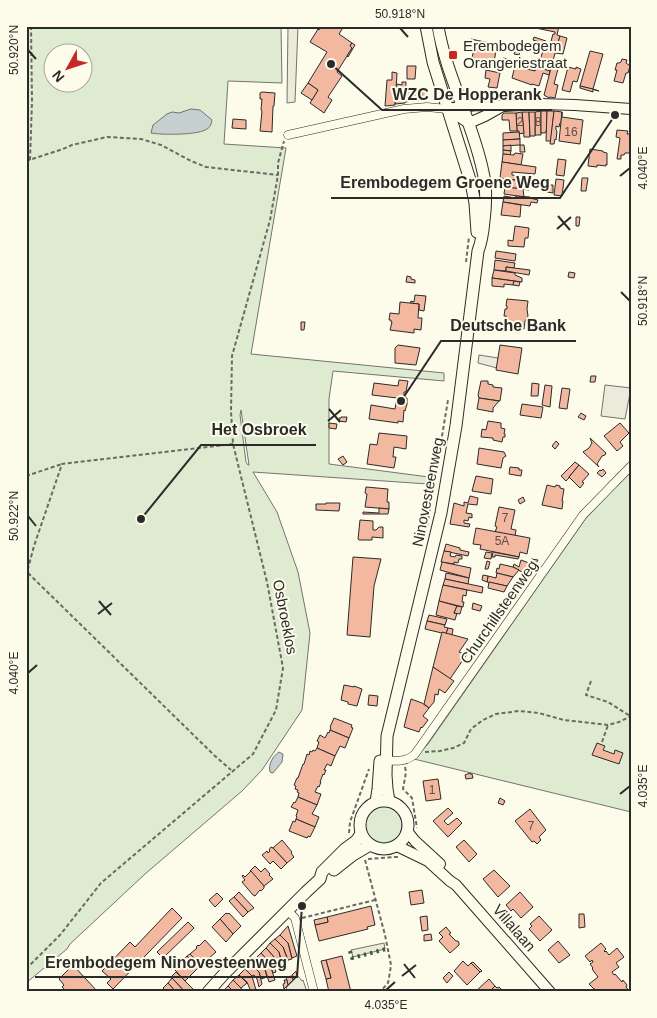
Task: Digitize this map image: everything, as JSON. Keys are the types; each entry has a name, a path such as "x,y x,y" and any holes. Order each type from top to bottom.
{"main road":[{"name":"Ninovesteenweg","path":"376,802 379,761 387,736 441,513 456,426 478,251 477,218 471,183 433,62 426,26"},
{"name":"Ninovesteenweg","path":"438,26 445,58 470,123 484,172 486,207 482,242 478,251"},
{"name":"Ninovesteenweg","path":"379,761 389,801"},
{"path":"382,800 389,801 403,809 408,824 407,832 397,846 383,849 376,848 370,845 361,834 360,818 363,811 369,805 382,800"},
{"path":"208,992 224,974 292,915 320,878 322,872 356,841 361,834"},
{"path":"320,878 326,877 353,854 370,845"}],"street":[{"path":"288,135 404,109 426,107 447,108 476,105 540,104 631,109"},
{"path":"447,108 470,123 504,106"},
{"name":"Churchillsteenweg","path":"415,754 584,515 631,466"},
{"path":"379,761 398,762 415,754"},
{"name":"Villalaan","path":"407,832 453,878 456,885 550,992"},
{"name":"Villalaan","path":"397,846 435,862"},
{"path":"292,915 314,992"}],"path":[{"path":"31,26 32,101 28,161 78,144 107,137 116,137 141,139 206,167 278,175"},
{"name":"Osbroeklos","path":"26,969 60,935 101,883 253,754 276,710 283,668 267,582 233,444 231,411 232,356 270,220 278,175 278,163 284,140 288,135"},
{"path":"466,262 469,233"},
{"path":"427,526 448,400"},
{"path":"26,476 62,464 233,444"},
{"path":"26,576 34,546 62,464"},
{"path":"27,572 232,771"},
{"path":"415,754 440,751 464,743 471,729 483,720 496,714 519,711 539,713 564,720 608,725 630,716 608,702 586,695 591,681"},
{"path":"602,742 608,725"},
{"path":"347,840 350,822 379,761"},
{"path":"380,992 388,983 390,965 376,900 363,859 400,858"},
{"path":"292,915 376,900"}],"green space":[{"path":"28,26 281,26 282,83 228,81 224,144 286,148 251,354 444,373 444,381 333,371 329,399 329,464 429,477 428,484 253,472 277,512 298,572 310,633 302,710 262,770 242,791 145,874 70,944 67,949 26,983 26,30 28,30","holes":["241,410 249,465 246,462"]},
{"path":"631,472 631,812 414,759 428,744 586,518"},
{"path":"383,806 390,807 396,812 401,818 401,832 396,838 390,843 383,844 376,843 370,838 365,832 364,825 365,818 370,812 376,807"}],"shaded area":[{"path":"288,26 298,26 295,102 287,103"},
{"path":"191,109 200,110 212,120 211,125 201,132 187,134 151,133 153,125 167,114"},
{"path":"479,355 498,358 497,368 478,363"},
{"path":"605,385 631,388 625,419 601,416"},
{"path":"279,752 283,754 282,762 273,773 270,772 272,761"},
{"path":"384,943 385,949 353,957 351,950"},
{"path":"298,976 303,980 307,992 290,992 286,988"}],"building":[{"path":"321,26 344,26 339,34 352,43 350,46 352,48 337,72 342,76 328,97 332,100 324,113 310,103 318,90 308,83 327,52 310,42"},
{"path":"526,26 559,26 557,35 560,36 550,71 538,67 545,44 550,45 555,32"},
{"path":"560,36 567,38 563,54 555,53"},
{"path":"534,37 546,41 545,44 533,40"},
{"path":"471,39 494,44 493,50 496,51 494,62 472,58 476,46 470,45"},
{"path":"352,43 355,45 348,57 352,48 350,46"},
{"path":"517,46 521,47 519,55 514,54"},
{"path":"590,51 603,54 593,89 599,91 580,86"},
{"path":"503,58 507,59 506,67 502,67"},
{"path":"622,59 627,60 626,63 630,66 623,83 614,81 617,63 621,62"},
{"path":"517,62 536,67 535,71 515,66"},
{"path":"407,66 416,66 415,79 407,79"},
{"path":"515,66 535,71 536,67 550,71 549,75 543,73 539,86 532,85 512,78"},
{"path":"568,67 581,69 577,82 573,81 570,92 562,90"},
{"path":"551,68 558,69 554,84 558,85 555,98 549,98 544,95"},
{"path":"486,70 500,73 497,88 488,87 490,79 485,78"},
{"path":"392,72 397,73 395,105 385,106 387,80 392,80"},
{"path":"402,82 406,82 405,103 395,104 397,84 402,85"},
{"path":"308,83 318,90 312,100 301,93"},
{"path":"580,86 593,89 593,92 580,88"},
{"path":"415,88 422,89 421,100 414,101"},
{"path":"406,89 415,89 414,101 405,102"},
{"path":"422,91 426,91 426,98 422,97"},
{"path":"260,93 275,93 272,132 260,131 262,99 260,99"},
{"path":"541,111 541,135 535,135 535,112"},
{"path":"541,111 547,111 547,129 545,133 541,133"},
{"path":"547,111 554,111 551,141 546,141"},
{"path":"554,111 562,112 561,123 559,127 556,126 556,140 554,144 550,144"},
{"path":"522,112 529,112 530,137 524,137"},
{"path":"522,112 524,133 519,134 519,131 517,131 516,113"},
{"path":"529,112 535,112 535,136 530,136"},
{"path":"562,112 562,117 583,120 580,144 559,141"},
{"path":"504,113 516,113 517,131 510,131 509,120 502,120"},
{"path":"233,119 246,120 246,129 232,128"},
{"path":"617,130 628,131 627,134 631,134 631,153 621,155 621,159 617,159 620,138 616,137"},
{"path":"519,132 520,139 503,140 503,133"},
{"path":"520,139 520,145 503,146 503,140"},
{"path":"511,145 511,151 503,150 503,146"},
{"path":"520,145 524,145 525,152 520,152"},
{"path":"590,149 607,153 606,166 588,166"},
{"path":"503,150 511,151 510,155 503,154"},
{"path":"515,153 523,154 521,165 502,162 503,154 514,155"},
{"path":"558,159 566,160 564,176 556,175"},
{"path":"502,162 536,167 535,174 512,172 512,175 525,177 524,181 500,178"},
{"path":"582,178 588,178 586,191 581,191"},
{"path":"506,179 529,182 529,190 505,187"},
{"path":"556,179 564,180 562,196 554,195"},
{"path":"548,185 553,185 553,193 547,192"},
{"path":"505,187 523,189 524,197 504,194"},
{"path":"504,196 515,198 516,196 530,197 538,200 537,203 531,202 530,206 503,202"},
{"path":"503,202 521,205 520,217 501,215"},
{"path":"576,217 580,217 579,226 576,226"},
{"path":"515,226 529,228 528,238 525,238 524,247 508,246 508,240 513,241"},
{"path":"496,251 516,254 515,261 495,258"},
{"path":"495,260 515,263 514,268 506,267 506,271 494,270"},
{"path":"506,267 530,270 529,275 506,271"},
{"path":"494,270 515,273 515,275 522,278 522,282 492,278"},
{"path":"569,272 575,273 574,278 568,277"},
{"path":"407,276 415,280 415,283 406,282"},
{"path":"492,278 514,281 513,285 504,284 504,287 492,286"},
{"path":"514,281 520,282 519,286 513,285"},
{"path":"415,295 426,296 424,311 419,310 419,304 410,303 411,301 414,302"},
{"path":"507,299 528,301 528,316 524,329 509,329 509,327 503,326 504,319 506,319 506,316 504,316 505,309 507,309"},
{"path":"400,302 419,304 418,318 422,318 421,330 414,329 414,333 390,330 392,322 389,320 390,313 399,314"},
{"path":"301,322 305,322 304,330 301,330"},
{"path":"398,345 420,348 416,365 395,363 395,348"},
{"path":"500,345 522,348 518,374 496,370"},
{"path":"591,376 596,376 595,382 590,382"},
{"path":"399,380 408,381 406,392 404,392 407,404 404,410 403,422 369,419 371,405 395,409 397,398 372,395 374,383 398,386"},
{"path":"481,381 488,381 488,384 493,385 493,387 502,388 500,401 479,398"},
{"path":"532,383 539,384 538,396 531,396"},
{"path":"545,385 552,386 550,407 542,405"},
{"path":"562,388 570,389 567,409 559,408"},
{"path":"479,398 499,401 493,408 493,412 477,409"},
{"path":"522,404 543,407 541,418 520,415"},
{"path":"581,413 586,416 584,420 578,417"},
{"path":"341,417 347,417 346,422 339,421"},
{"path":"488,421 501,423 501,428 505,429 505,437 503,437 502,442 493,440 493,438 481,437 482,429 486,430"},
{"path":"329,423 337,424 336,429 329,428"},
{"path":"620,423 629,433 620,442 623,446 617,451 604,436"},
{"path":"379,433 407,436 406,449 394,447 393,457 396,457 394,468 367,464 370,444 377,445"},
{"path":"590,438 606,453 597,464 599,467 583,452 592,443"},
{"path":"556,441 559,444 555,449 552,446"},
{"path":"479,448 504,452 506,456 503,458 501,468 477,464"},
{"path":"343,456 347,462 343,465 338,459"},
{"path":"575,462 579,465 566,481 561,476"},
{"path":"579,465 589,474 582,482 584,483 580,488 569,477"},
{"path":"510,467 522,470 521,476 509,474"},
{"path":"603,469 606,473 602,477 597,473"},
{"path":"476,476 493,479 491,494 472,491"},
{"path":"547,485 555,487 556,485 564,489 562,509 542,505"},
{"path":"366,487 388,489 387,502 389,502 389,509 365,507"},
{"path":"470,496 478,498 477,505 468,504 466,513 472,514 472,518 469,517 468,521 464,520 464,523 470,524 469,527 450,524 454,503 464,506 464,502 468,503"},
{"path":"523,497 525,501 520,504 518,500"},
{"path":"340,503 339,511 316,510 316,504"},
{"path":"499,507 515,510 511,529 516,530 515,536 495,532"},
{"path":"379,508 389,509 388,514 363,514 363,512 379,513"},
{"path":"360,520 373,521 373,530 383,527 383,538 372,537 372,540 359,540"},
{"path":"476,528 530,538 527,554 520,552 519,557 480,549 481,545 473,544"},
{"path":"446,544 469,552 468,556 444,551"},
{"path":"444,551 451,552 450,556 462,556 462,559 459,559 458,563 454,562 454,564 441,562"},
{"path":"486,552 492,553 491,559 484,558"},
{"path":"493,552 519,557 518,559 495,555 495,557 492,557"},
{"path":"353,557 381,559 374,586 370,637 347,635"},
{"path":"531,559 538,560 529,576 513,567 514,564 519,567 521,560 529,563"},
{"path":"487,561 490,562 488,569 485,569"},
{"path":"442,562 471,568 469,578 440,570"},
{"path":"500,564 519,570 513,577 496,573"},
{"path":"446,573 469,578 468,584 445,579"},
{"path":"497,573 513,577 507,586 487,582 488,576 496,578"},
{"path":"483,575 488,576 487,582 482,580"},
{"path":"445,579 483,587 482,593 443,585"},
{"path":"489,582 507,586 504,592 488,588"},
{"path":"443,585 467,590 466,596 463,595 463,607 439,601"},
{"path":"439,601 457,606 454,613 457,613 455,620 436,615"},
{"path":"473,603 482,606 480,611 472,609"},
{"path":"457,606 462,607 460,614 454,613"},
{"path":"429,615 447,619 445,625 427,621"},
{"path":"427,621 445,625 444,627 448,628 446,634 425,629"},
{"path":"448,628 453,629 452,635 446,634"},
{"path":"442,632 468,639 459,652 467,654 450,679 433,667"},
{"path":"433,667 454,681 445,693 439,689 438,695 435,694 434,702 429,708 424,704"},
{"path":"344,685 362,689 357,706 341,700"},
{"path":"369,695 378,696 377,706 368,705"},
{"path":"411,699 429,708 423,716 428,720 419,732 404,727"},
{"path":"334,718 352,725 351,727 353,728 349,738 330,730"},
{"path":"330,730 349,738 345,748 340,746 335,756 317,748 319,742 317,741 320,735 325,738"},
{"path":"597,743 605,746 603,750 614,754 615,750 623,753 619,764 592,755"},
{"path":"317,748 335,756 331,766 327,764 319,787 315,792 321,794 317,805 298,797 298,790 295,789 296,786 294,785 307,754 309,755 310,751 315,751"},
{"path":"470,773 473,778 466,779 465,775"},
{"path":"438,779 441,799 426,801 423,781"},
{"path":"298,797 317,805 312,814 319,817 315,827 296,819 298,810 291,807"},
{"path":"500,798 505,801 503,805 498,803"},
{"path":"448,808 453,813 444,821 448,825 457,818 462,823 448,837 433,821"},
{"path":"530,809 546,830 539,837 541,840 537,844 534,841 532,842 515,821"},
{"path":"296,819 315,827 310,837 308,836 307,838 289,831 293,821 295,822"},
{"path":"282,840 294,857 287,863 273,848"},
{"path":"464,840 477,854 469,862 456,847"},
{"path":"271,847 287,863 281,869 273,861 270,864 262,855 267,851 268,853"},
{"path":"255,866 261,872 265,868 273,879 264,886 250,871"},
{"path":"494,870 510,886 498,897 483,879"},
{"path":"251,871 264,886 255,896 242,882 245,880 242,876 245,877"},
{"path":"422,890 424,903 411,905 409,892"},
{"path":"239,892 254,908 248,912 234,897"},
{"path":"520,892 533,907 521,918 513,909 511,911 506,905"},
{"path":"217,893 223,899 215,907 209,900"},
{"path":"234,897 248,912 243,917 229,901"},
{"path":"371,906 375,925 367,927 368,929 319,941 315,925 328,922 327,917"},
{"path":"172,908 182,918 113,989 107,983 111,979 102,971 130,942 135,947"},
{"path":"226,913 229,913 241,926 233,934 220,919"},
{"path":"579,914 584,914 585,927 579,928"},
{"path":"427,916 428,930 422,931 420,917"},
{"path":"539,916 552,930 540,941 529,929 532,926 530,924"},
{"path":"327,917 328,922 315,925 314,920"},
{"path":"220,919 233,934 226,942 212,927"},
{"path":"188,922 194,928 163,958 157,952"},
{"path":"288,926 297,956 292,958 288,943 280,935"},
{"path":"446,927 451,933 449,934 459,943 450,953 439,941 443,937 439,933"},
{"path":"431,934 432,940 424,941 424,935"},
{"path":"280,935 288,943 292,959 288,960 283,947 275,939"},
{"path":"275,939 283,947 288,961 283,966 279,952 270,943"},
{"path":"205,940 216,952 201,965 190,954"},
{"path":"558,941 570,955 559,963 548,950"},
{"path":"270,943 279,952 281,962 278,966 274,957 266,948"},
{"path":"601,943 606,949 604,951 609,955 617,948 624,957 616,963 619,967 612,972 622,982 623,980 630,992 593,992 596,990 589,984 598,977 590,964 593,962 592,960 590,962 585,956"},
{"path":"266,948 274,957 272,959 276,972 273,973 269,962 261,953"},
{"path":"261,953 269,962 275,980 269,982 264,966 256,958"},
{"path":"190,954 201,965 198,968 187,956"},
{"path":"187,956 198,968 185,981 174,969"},
{"path":"342,956 351,992 329,992 326,979 331,978 326,960"},
{"path":"256,958 264,966 267,977 261,979 259,972 250,963"},
{"path":"326,960 331,978 326,979 321,961"},
{"path":"463,961 468,966 471,963 480,972 467,985 454,971"},
{"path":"473,962 482,971 480,972 471,963"},
{"path":"250,963 259,972 262,984 259,987 254,975 252,976 245,969"},
{"path":"73,965 97,992 67,992 62,987 64,985 59,979"},
{"path":"245,969 252,976 256,990 254,992 251,992 247,982 239,975"},
{"path":"296,971 297,976 293,980 292,975"},
{"path":"176,972 194,992 185,992 171,977"},
{"path":"449,972 453,976 447,983 443,978"},
{"path":"239,975 247,983 241,988 233,980"},
{"path":"292,976 293,980 288,985 286,977"},
{"path":"172,978 185,992 176,992 168,983"},
{"path":"489,979 495,986 489,992 475,992"},
{"path":"233,980 241,988 242,992 234,992 228,986"},
{"path":"284,980 287,980 288,985 284,989 283,984 285,983"},
{"path":"168,983 176,992 167,992 163,988"},
{"path":"228,986 234,992 223,991"},
{"path":"495,986 499,987 503,991 489,992"}],"hedge":[{"path":"350,951 352,958 386,949"}],"place":[{"name":"Erembodegem Orangeriestraat","path":"453,55"},
{"name":"WZC De Hopperank","path":"331,64"},
{"name":"Erembodegem Groene Weg","path":"615,115"},
{"name":"Deutsche Bank","path":"401,401"},
{"name":"Het Osbroek","path":"141,519"},
{"name":"Erembodegem Ninovesteenweg","path":"302,906"}]}
